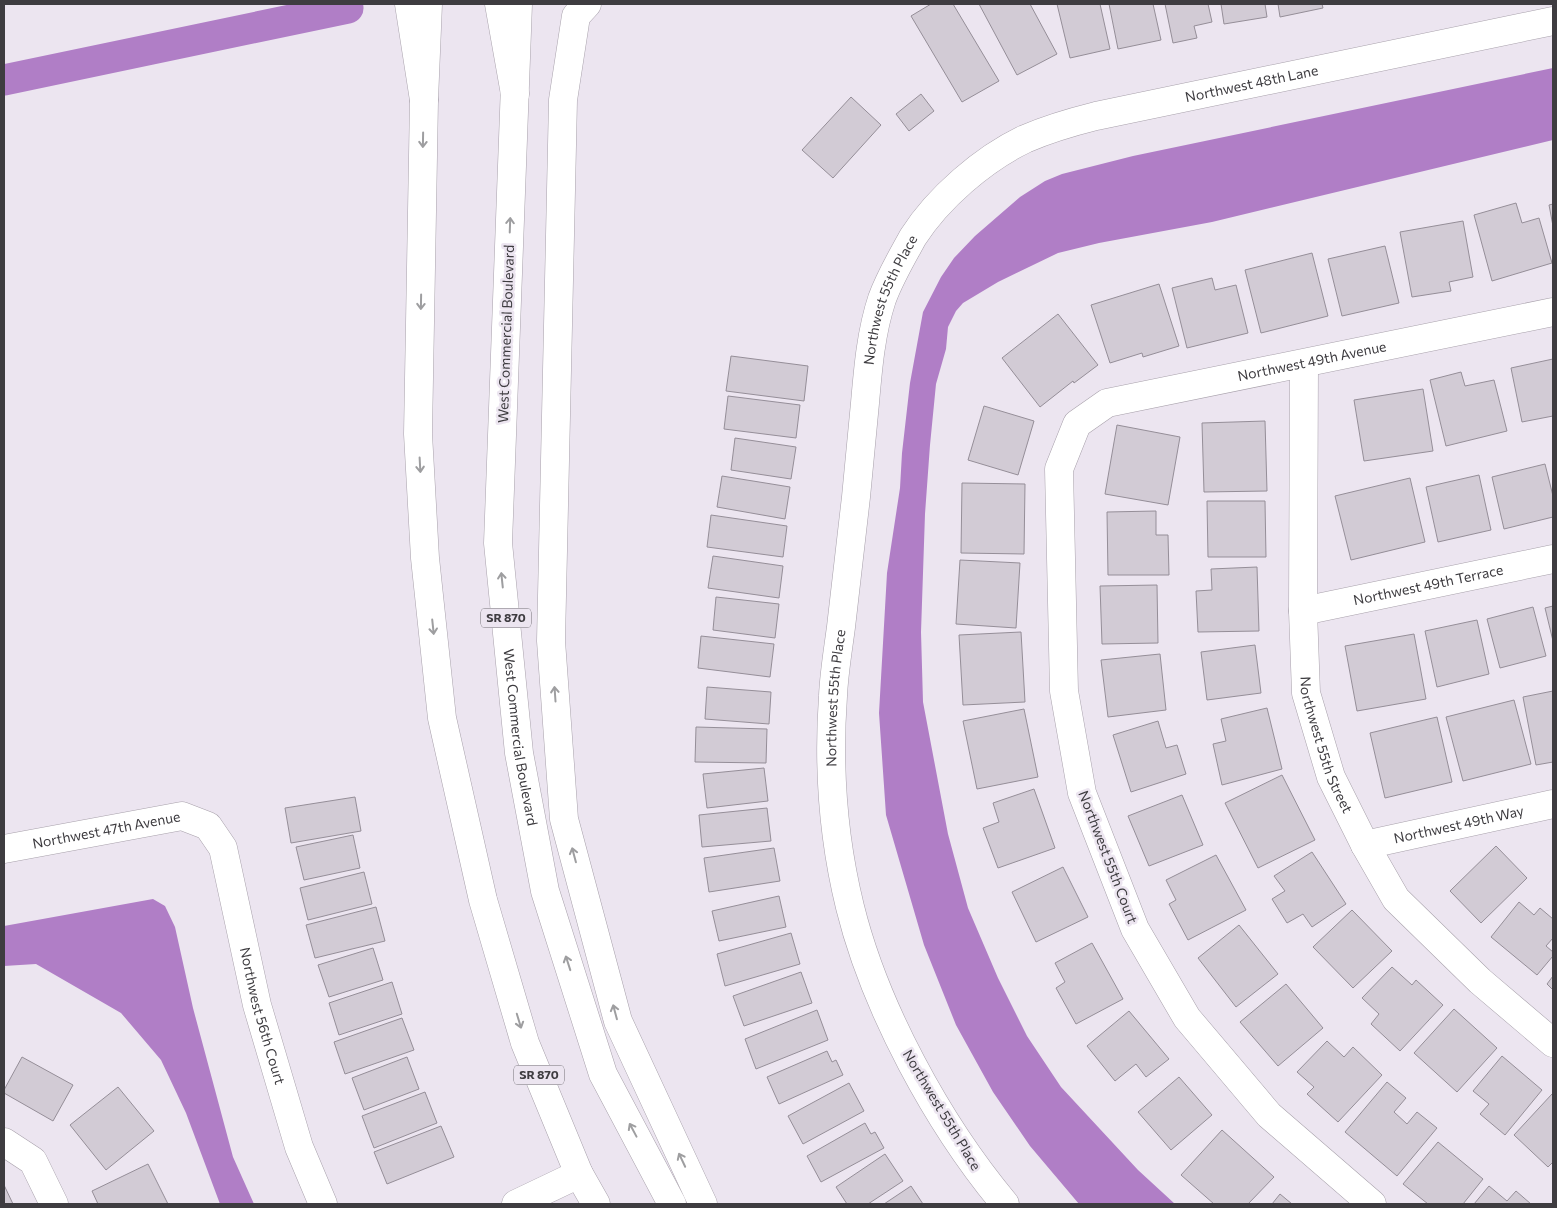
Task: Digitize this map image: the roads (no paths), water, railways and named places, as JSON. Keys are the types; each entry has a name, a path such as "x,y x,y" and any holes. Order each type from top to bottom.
{"main road":[{"path":"409,4 424,100"},
{"name":"SR 870","path":"428,4 424,100 418,434 425,558 442,718 483,900 525,1043 578,1174 596,1204"},
{"path":"499,4 515,94"},
{"name":"West Commercial Boulevard","path":"518,4 498,543 519,753 545,891 603,1074 672,1204"},
{"path":"587,4 576,16 563,100 551,641 564,818 618,1021 702,1204"},
{"name":"Northwest 48th Lane","path":"964,180 995,156 1025,139 1067,124 1162,102 1553,21"},
{"name":"Northwest 55th Place","path":"964,180 937,207 911,242 882,298 873,335 833,696 832,782 835,825 842,867 850,907 868,966 885,1007 930,1095 984,1179 1005,1204"},
{"name":"Northwest 49th Avenue","path":"1077,424 1107,403 1553,312"},
{"name":"Northwest 55th Street","path":"1304,364 1304,611 1306,693 1331,777 1365,846 1396,899 1480,981 1553,1043"},
{"name":"Northwest 55th Court","path":"1077,424 1059,469 1064,691 1082,792 1135,929 1187,1018 1269,1115 1372,1204"},
{"name":"Northwest 49th Terrace","path":"1304,611 1553,558"},
{"name":"Northwest 49th Way","path":"1365,846 1553,804"},
{"name":"Northwest 47th Avenue","path":"4,849 182,816 208,826"},
{"name":"Northwest 56th Court","path":"208,826 223,848 257,1005 299,1148 323,1204"},
{"path":"4,1142 33,1161 54,1204"},
{"path":"516,1204 578,1174"}],"waterway":[{"path":"4,80 348,8"}]}
